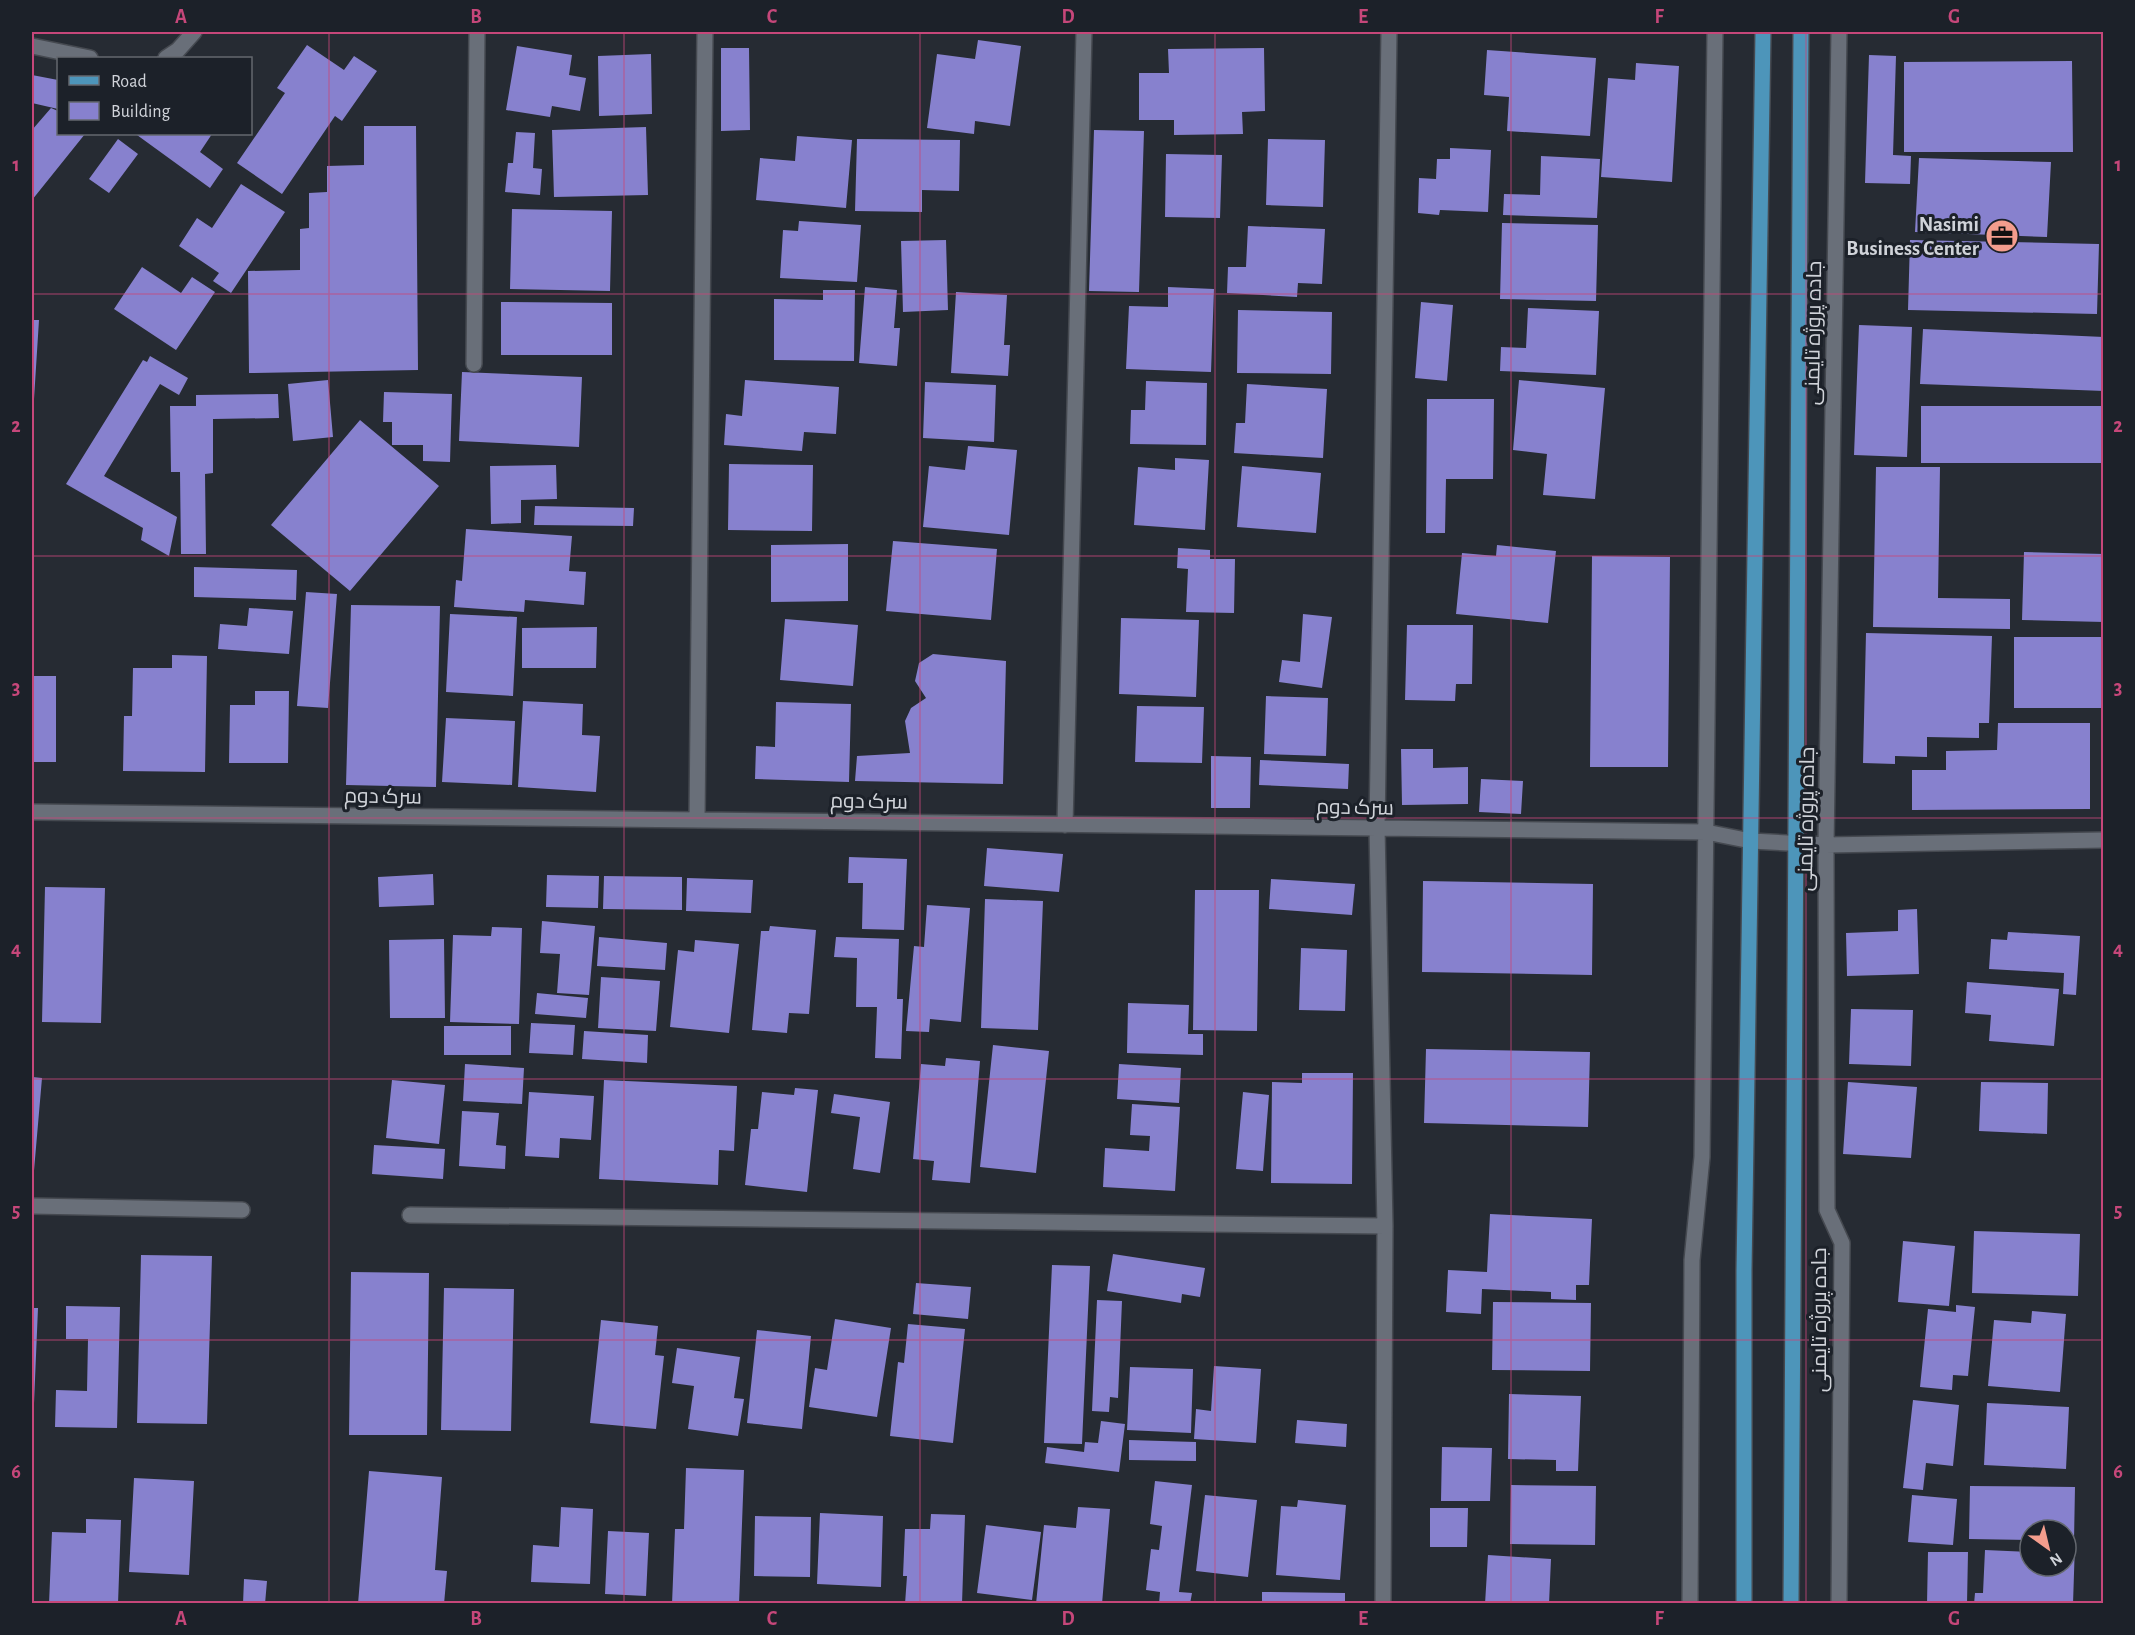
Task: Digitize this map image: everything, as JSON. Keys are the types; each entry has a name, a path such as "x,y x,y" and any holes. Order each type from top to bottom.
{"main road":[{"path":"1744,1604 1744,1271 1763,32"},
{"name":"جاده پروژه تایمنی","path":"1791,1604 1801,32"}],"street":[{"path":"168,57 178,50 194,32"},
{"path":"474,364 477,32"},
{"path":"697,820 705,32"},
{"path":"1065,825 1084,32"},
{"path":"1383,1604 1384,1226 1377,828 1389,32"},
{"path":"1690,1604 1692,1260 1702,1157 1715,32"},
{"name":"جاده پروژه تایمنی","path":"1839,32 1826,845 1827,1210 1842,1243 1839,1604"},
{"path":"32,46 85,57"},
{"name":"سرک دوم","path":"32,812 1706,832 1751,841 1826,845 2103,840"},
{"path":"32,1206 242,1210"},
{"path":"410,1215 1384,1226"}],"building":[{"path":"978,40 1021,46 1010,126 975,121 974,134 927,128 937,54 975,59"},
{"path":"307,45 344,70 354,56 377,71 342,121 335,116 282,194 237,163 285,93 277,88"},
{"path":"517,46 572,55 569,75 586,78 580,111 552,106 550,117 506,110"},
{"path":"721,48 749,48 750,130 721,131"},
{"path":"1264,48 1265,111 1242,112 1243,134 1174,135 1174,120 1139,120 1139,73 1169,73 1168,49"},
{"path":"1487,50 1596,58 1590,136 1507,131 1509,97 1484,95"},
{"path":"651,54 652,114 599,116 598,56"},
{"path":"1869,55 1896,56 1893,155 1911,156 1910,184 1865,183"},
{"path":"2072,61 2073,152 1904,152 1904,62"},
{"path":"1636,63 1679,66 1672,182 1601,177 1608,78 1635,80"},
{"path":"32,75 57,80 57,109 32,103"},
{"path":"51,108 57,111 57,135 84,135 32,200 32,130"},
{"path":"364,126 416,126 418,370 249,373 248,271 300,270 300,229 309,228 309,193 327,192 327,166 364,165"},
{"path":"646,127 648,195 554,197 552,130"},
{"path":"1094,130 1144,131 1139,292 1089,291"},
{"path":"516,132 535,133 533,168 542,169 540,195 505,192 508,163 513,163"},
{"path":"137,135 211,135 200,152 223,169 210,188"},
{"path":"797,136 852,140 846,208 756,200 760,158 795,161"},
{"path":"118,139 138,154 109,193 89,179"},
{"path":"857,139 960,140 959,191 922,190 922,212 855,211"},
{"path":"1268,139 1325,140 1323,207 1266,205"},
{"path":"1450,148 1491,150 1488,212 1440,210 1439,215 1418,213 1419,178 1436,179 1437,159 1450,159"},
{"path":"1166,154 1222,155 1220,218 1165,217"},
{"path":"1541,156 1600,159 1597,218 1503,215 1504,194 1540,195"},
{"path":"1919,158 2051,162 2047,237 1915,232"},
{"path":"241,184 285,212 231,293 213,281 219,273 179,246 197,218 212,228"},
{"path":"512,209 612,211 610,291 510,289"},
{"path":"799,221 861,225 857,282 780,278 783,230 798,231"},
{"path":"1502,223 1598,225 1596,301 1500,299"},
{"path":"1248,226 1325,229 1322,284 1298,283 1297,297 1227,293 1228,267 1246,267"},
{"path":"946,240 948,310 903,312 901,241"},
{"path":"1910,240 2099,244 2097,314 1908,310"},
{"path":"142,267 181,293 192,277 215,292 176,350 114,309"},
{"path":"865,287 897,290 894,328 900,328 897,366 859,363"},
{"path":"1168,287 1214,289 1211,372 1126,369 1129,306 1168,307"},
{"path":"823,290 855,290 854,361 774,360 774,299 823,300"},
{"path":"956,292 1007,295 1004,345 1010,345 1008,376 951,373"},
{"path":"501,302 612,303 612,355 501,355"},
{"path":"1421,302 1453,305 1447,381 1415,378"},
{"path":"1528,308 1599,311 1596,375 1500,371 1501,347 1526,348"},
{"path":"1238,310 1332,312 1331,374 1237,373"},
{"path":"32,320 39,320 34,399 32,399"},
{"path":"1859,325 1912,327 1907,457 1854,455"},
{"path":"1923,329 2104,337 2104,391 1920,384"},
{"path":"150,356 188,378 179,395 160,384 104,476 177,517 169,556 141,540 143,528 66,484 143,360 147,362"},
{"path":"462,372 582,377 579,447 459,441"},
{"path":"328,380 333,437 293,441 288,384"},
{"path":"745,380 839,387 836,434 804,432 802,451 724,445 726,414 742,416"},
{"path":"1519,380 1605,388 1595,499 1543,495 1547,454 1513,450"},
{"path":"1146,381 1207,383 1206,445 1130,444 1131,410 1145,410"},
{"path":"925,382 996,385 994,442 923,438"},
{"path":"1247,384 1327,389 1323,458 1234,453 1236,423 1245,423"},
{"path":"384,392 452,394 450,462 423,461 423,445 392,445 392,422 383,422"},
{"path":"278,394 279,418 213,419 213,473 205,474 206,554 181,554 180,472 171,472 170,406 196,406 196,395"},
{"path":"1427,399 1494,399 1493,479 1446,479 1445,533 1426,533"},
{"path":"1921,406 2104,406 2104,463 1921,463"},
{"path":"360,420 439,486 350,591 271,525"},
{"path":"968,446 1017,450 1009,535 923,527 929,466 965,470"},
{"path":"1175,458 1209,460 1205,530 1134,525 1138,467 1175,470"},
{"path":"729,464 813,465 812,531 728,530"},
{"path":"556,465 557,499 521,500 521,523 491,524 490,466"},
{"path":"1242,466 1321,473 1316,533 1237,527"},
{"path":"1876,467 1940,467 1938,598 2010,599 2010,629 1873,627"},
{"path":"535,506 634,508 633,526 534,525"},
{"path":"466,529 572,536 569,571 586,572 584,605 525,600 524,612 454,607 456,580 462,581"},
{"path":"893,541 997,549 991,620 886,611"},
{"path":"848,544 848,601 771,602 771,545"},
{"path":"1497,545 1556,551 1548,623 1456,614 1462,553 1496,556"},
{"path":"1178,548 1210,550 1210,559 1235,559 1234,613 1186,612 1188,569 1177,568"},
{"path":"2024,552 2104,554 2104,622 2022,620"},
{"path":"1592,556 1670,557 1668,767 1590,767"},
{"path":"194,567 297,570 296,600 194,597"},
{"path":"306,592 337,594 328,708 297,706"},
{"path":"351,605 440,606 436,787 346,785"},
{"path":"249,608 293,611 289,654 218,649 220,624 247,626"},
{"path":"450,614 517,617 513,696 446,692"},
{"path":"1303,614 1332,617 1322,688 1279,682 1282,660 1300,662"},
{"path":"1121,618 1199,620 1196,697 1119,694"},
{"path":"785,619 858,625 853,686 780,680"},
{"path":"1407,625 1473,625 1472,684 1456,684 1455,701 1405,700"},
{"path":"597,627 596,668 522,668 522,628"},
{"path":"1866,633 1992,636 1989,723 1979,723 1979,738 1927,737 1927,757 1895,756 1895,764 1863,763"},
{"path":"2014,637 2104,637 2104,708 2014,708"},
{"path":"933,654 1006,661 1003,784 855,781 857,756 910,753 905,721 911,708 926,698 915,681 919,663"},
{"path":"172,655 207,656 205,772 123,771 124,716 132,716 133,668 172,668"},
{"path":"32,676 56,676 56,762 32,762"},
{"path":"255,691 289,691 288,763 229,763 230,705 255,705"},
{"path":"1266,696 1328,698 1326,756 1264,754"},
{"path":"523,701 583,704 582,735 600,736 596,792 518,787"},
{"path":"776,702 851,704 849,782 755,779 756,746 775,747"},
{"path":"1137,706 1204,707 1202,763 1135,762"},
{"path":"446,718 515,721 512,785 442,782"},
{"path":"1998,723 2090,723 2090,809 1912,810 1912,770 1946,770 1946,751 1997,750"},
{"path":"1401,749 1433,749 1433,768 1468,767 1468,804 1402,805"},
{"path":"1211,756 1251,757 1250,808 1211,808"},
{"path":"1260,760 1349,764 1348,789 1259,785"},
{"path":"1481,779 1523,781 1521,814 1479,812"},
{"path":"987,848 1063,854 1059,892 984,886"},
{"path":"849,857 907,859 904,930 862,929 863,883 848,883"},
{"path":"433,874 434,905 379,907 378,877"},
{"path":"547,875 599,876 598,908 546,907"},
{"path":"604,876 682,877 682,910 603,909"},
{"path":"687,878 753,880 751,913 686,911"},
{"path":"1271,879 1355,884 1352,915 1269,909"},
{"path":"1423,881 1593,884 1592,975 1422,972"},
{"path":"45,887 105,888 101,1023 42,1022"},
{"path":"1195,890 1259,890 1257,1031 1193,1030"},
{"path":"985,899 1043,901 1038,1030 981,1028"},
{"path":"927,905 970,908 961,1022 930,1019 929,1032 906,1031 914,946 924,947"},
{"path":"1917,909 1919,974 1847,976 1846,933 1898,931 1898,910"},
{"path":"542,921 595,926 589,995 557,993 560,954 540,953"},
{"path":"770,926 816,930 809,1014 789,1013 787,1033 752,1030 761,931 769,931"},
{"path":"492,927 522,928 519,1024 450,1022 453,935 491,936"},
{"path":"2008,932 2080,936 2076,995 2063,994 2064,973 1989,969 1991,939 2007,940"},
{"path":"599,937 667,943 665,970 597,966"},
{"path":"836,937 899,939 897,999 903,999 901,1059 875,1058 877,1007 856,1007 857,958 834,957"},
{"path":"444,939 445,1018 390,1018 389,940"},
{"path":"695,940 739,944 729,1033 670,1027 678,950 694,952"},
{"path":"1301,948 1347,950 1345,1011 1299,1010"},
{"path":"601,977 660,981 656,1031 598,1028"},
{"path":"1967,982 2059,989 2054,1046 1989,1041 1991,1015 1965,1013"},
{"path":"537,993 588,998 586,1018 535,1014"},
{"path":"1128,1003 1189,1005 1188,1034 1203,1034 1203,1055 1127,1053"},
{"path":"1851,1009 1913,1010 1911,1066 1849,1064"},
{"path":"531,1023 575,1025 573,1055 529,1053"},
{"path":"444,1026 511,1026 511,1055 444,1055"},
{"path":"584,1031 648,1035 647,1063 582,1059"},
{"path":"993,1045 1049,1051 1036,1173 980,1167"},
{"path":"1426,1049 1590,1052 1588,1127 1424,1123"},
{"path":"946,1058 980,1061 970,1183 932,1180 934,1161 913,1159 921,1064 945,1066"},
{"path":"465,1064 524,1068 522,1104 463,1101"},
{"path":"1119,1064 1181,1068 1179,1103 1117,1099"},
{"path":"1302,1073 1353,1073 1352,1184 1271,1183 1272,1082 1302,1083"},
{"path":"32,1077 42,1078 33,1182 32,1182"},
{"path":"392,1080 445,1085 439,1144 386,1138"},
{"path":"604,1080 737,1086 734,1151 719,1150 718,1185 599,1179"},
{"path":"1848,1082 1917,1087 1911,1158 1843,1154"},
{"path":"1981,1082 2048,1083 2047,1134 1979,1131"},
{"path":"795,1088 818,1090 807,1192 745,1185 751,1129 758,1129 762,1092 794,1095"},
{"path":"529,1092 594,1096 591,1140 560,1138 559,1158 525,1156"},
{"path":"1243,1092 1269,1095 1263,1171 1236,1169"},
{"path":"834,1094 890,1102 880,1173 853,1169 860,1117 831,1113"},
{"path":"1132,1104 1180,1107 1175,1191 1103,1187 1105,1148 1149,1151 1150,1136 1130,1135"},
{"path":"462,1111 499,1113 496,1145 506,1146 505,1169 459,1166"},
{"path":"374,1145 445,1149 443,1179 372,1174"},
{"path":"1490,1214 1592,1219 1589,1285 1576,1285 1576,1300 1551,1299 1551,1292 1482,1289 1481,1314 1446,1312 1448,1270 1487,1272"},
{"path":"1974,1231 2080,1234 2078,1296 1972,1293"},
{"path":"1903,1241 1955,1246 1949,1306 1898,1302"},
{"path":"1113,1254 1205,1268 1200,1297 1182,1294 1181,1303 1107,1291"},
{"path":"141,1255 212,1256 207,1424 137,1423"},
{"path":"1052,1265 1090,1266 1082,1444 1044,1443"},
{"path":"351,1272 429,1273 427,1435 349,1435"},
{"path":"916,1283 971,1287 968,1319 913,1314"},
{"path":"444,1288 514,1289 511,1431 441,1430"},
{"path":"1097,1300 1122,1301 1118,1398 1110,1397 1109,1412 1092,1411"},
{"path":"1493,1302 1591,1303 1590,1371 1492,1370"},
{"path":"1956,1305 1975,1307 1968,1376 1953,1375 1952,1390 1920,1387 1928,1309 1956,1312"},
{"path":"66,1306 120,1307 117,1428 55,1427 56,1390 87,1391 88,1339 66,1339"},
{"path":"32,1308 38,1308 33,1427 32,1427"},
{"path":"2032,1311 2066,1314 2060,1392 1988,1386 1994,1320 2031,1323"},
{"path":"835,1319 891,1328 877,1417 809,1407 815,1368 827,1370"},
{"path":"601,1320 658,1326 655,1355 664,1356 656,1429 590,1423"},
{"path":"908,1324 965,1329 953,1443 890,1436 898,1362 904,1363"},
{"path":"757,1330 811,1336 802,1429 747,1423"},
{"path":"677,1348 740,1357 734,1398 744,1399 738,1436 688,1429 694,1386 672,1383"},
{"path":"1214,1366 1261,1369 1256,1443 1194,1439 1196,1409 1211,1411"},
{"path":"1130,1367 1193,1369 1191,1433 1127,1430"},
{"path":"1509,1394 1581,1396 1578,1471 1556,1471 1556,1460 1508,1459"},
{"path":"1913,1400 1959,1405 1953,1466 1926,1463 1923,1490 1903,1488"},
{"path":"1987,1403 2069,1407 2066,1469 1984,1465"},
{"path":"1297,1420 1347,1424 1346,1447 1295,1443"},
{"path":"1101,1421 1125,1424 1119,1472 1045,1463 1047,1447 1084,1452 1085,1442 1098,1443"},
{"path":"1129,1440 1196,1442 1196,1461 1129,1460"},
{"path":"1442,1447 1492,1448 1490,1501 1441,1501"},
{"path":"32,1459 34,1459 33,1488 32,1488"},
{"path":"686,1468 744,1470 739,1604 672,1604 675,1529 684,1529"},
{"path":"369,1471 442,1477 435,1570 447,1571 444,1604 358,1604"},
{"path":"134,1478 194,1481 189,1575 129,1572"},
{"path":"1155,1481 1192,1485 1179,1592 1192,1593 1190,1604 1159,1604 1160,1592 1146,1590 1151,1549 1159,1550 1162,1526 1150,1524"},
{"path":"1511,1485 1596,1486 1595,1545 1510,1544"},
{"path":"1970,1486 2075,1487 2074,1518 2018,1518 2018,1540 1969,1539"},
{"path":"1205,1495 1257,1500 1248,1577 1196,1571"},
{"path":"1912,1495 1957,1499 1953,1545 1908,1542"},
{"path":"1298,1500 1346,1505 1340,1580 1276,1575 1281,1506 1297,1507"},
{"path":"561,1507 593,1509 590,1584 531,1582 533,1545 559,1547"},
{"path":"1078,1507 1110,1509 1102,1604 1036,1604 1044,1525 1076,1528"},
{"path":"1430,1508 1468,1508 1467,1547 1430,1547"},
{"path":"820,1513 883,1516 881,1587 817,1584"},
{"path":"931,1514 965,1515 962,1604 905,1604 907,1576 903,1576 905,1529 930,1529"},
{"path":"755,1516 811,1517 810,1577 754,1576"},
{"path":"86,1519 121,1520 118,1604 49,1604 52,1532 86,1533"},
{"path":"986,1525 1041,1532 1032,1600 977,1593"},
{"path":"608,1531 649,1533 646,1596 605,1594"},
{"path":"1985,1550 2018,1551 2018,1578 2074,1578 2073,1604 1974,1604 1975,1593 1983,1593"},
{"path":"1928,1552 1968,1552 1967,1604 1927,1604"},
{"path":"1488,1555 1551,1559 1549,1604 1485,1604"},
{"path":"244,1579 267,1581 265,1604 243,1604"},
{"path":"1262,1592 1345,1593 1345,1604 1262,1604"}],"place":[{"name":"Nasimi Business Center","path":"2002,236"}]}
